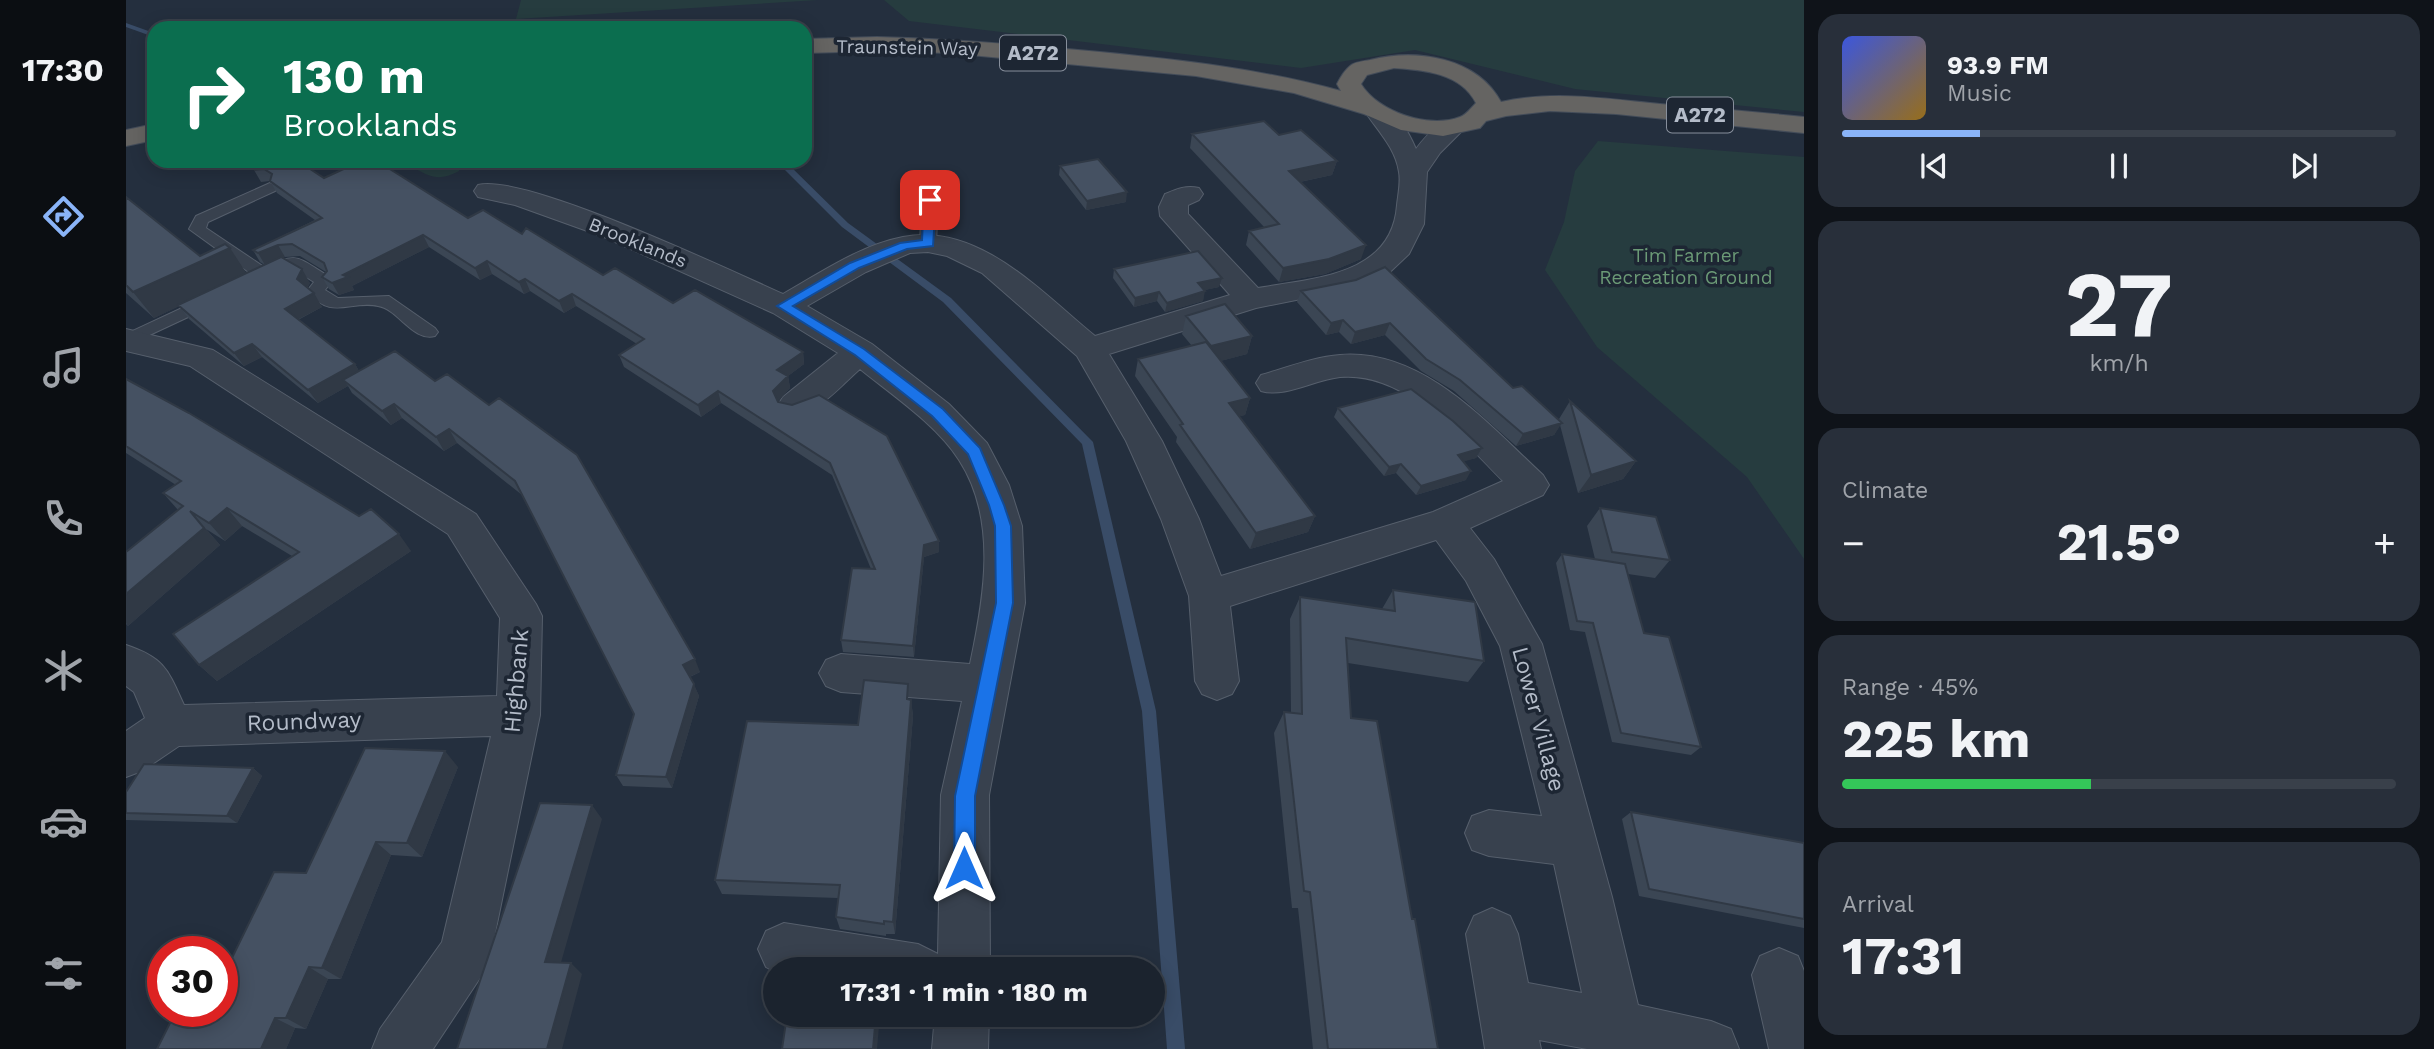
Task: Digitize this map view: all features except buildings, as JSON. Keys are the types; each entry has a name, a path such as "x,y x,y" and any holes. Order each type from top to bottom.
{"highway":[{"name":"Traunstein Way","path":"812,46 845,44 1003,50 1260,77 1330,75 1375,64 1405,62 1437,66 1457,73"},
{"path":"1360,69 1351,76 1348,86 1352,97 1373,112"},
{"path":"1452,127 1472,122 1484,114 1489,104 1485,93 1474,82 1457,73"},
{"name":"A272","path":"1457,73 1596,104"},
{"name":"Traunstein Way","path":"1260,77 1326,94 1373,112 1429,127 1452,127"},
{"name":"A272","path":"1484,114 1510,106 1536,103 1596,104 1804,125"}],"street":[{"path":"1090,349 1251,299 1340,282 1380,265 1399,248 1410,224 1413,172 1397,134 1373,112"},
{"path":"1413,172 1431,147 1452,127"},
{"name":"Brooklands","path":"488,191 523,199 614,231 784,306 860,352 937,413 974,452 990,485 1003,526 1004,603 965,796 964,957"},
{"path":"1172,210 1251,299"},
{"path":"784,306 855,266 916,244 956,249 993,267 1090,349 1144,441 1180,519 1209,596 1217,681"},
{"name":"Highbank","path":"126,340 201,358 462,524 521,616 518,715 465,953 400,1049"},
{"path":"795,405 860,352"},
{"path":"1209,596 1445,523 1530,485 1463,421 1422,388 1378,369 1342,366 1273,383"},
{"name":"Lower Village","path":"1445,523 1480,569 1521,644 1587,897 1618,1038"},
{"path":"126,663 150,679 171,726 126,756"},
{"path":"841,673 987,684"},
{"name":"Roundway","path":"171,726 518,715"},
{"path":"1489,833 1572,843"},
{"path":"1492,934 1509,1027 1711,1049"},
{"path":"785,949 836,957"},
{"path":"1779,975 1797,1049"},
{"path":"960,1049 961,1027"}],"lane":[{"path":"270,188 202,219 197,229 257,277 291,261 324,281 315,291 335,304 383,300 429,332"},
{"path":"916,244 930,200"},
{"path":"126,340 226,292"}],"green space":[{"path":"521,0 818,0 516,19"},
{"path":"884,0 1804,0 1804,112 1575,89 1415,50 1301,68 909,21"},
{"name":"Tim Farmer Recreation Ground","path":"1598,141 1804,157 1804,559 1747,477 1597,347 1545,270 1564,222 1575,171"},
{"path":"414,168 459,168 459,171 446,176 426,174"}],"waterway":[{"path":"126,25 147,32"},
{"path":"787,168 845,225 947,300 1087,442 1149,711 1176,1049"}],"route":[{"path":"930,200 928,243 905,245 855,266 784,306 860,352 937,413 974,452 990,485 1003,526 1004,603 965,796 964,868"}]}
